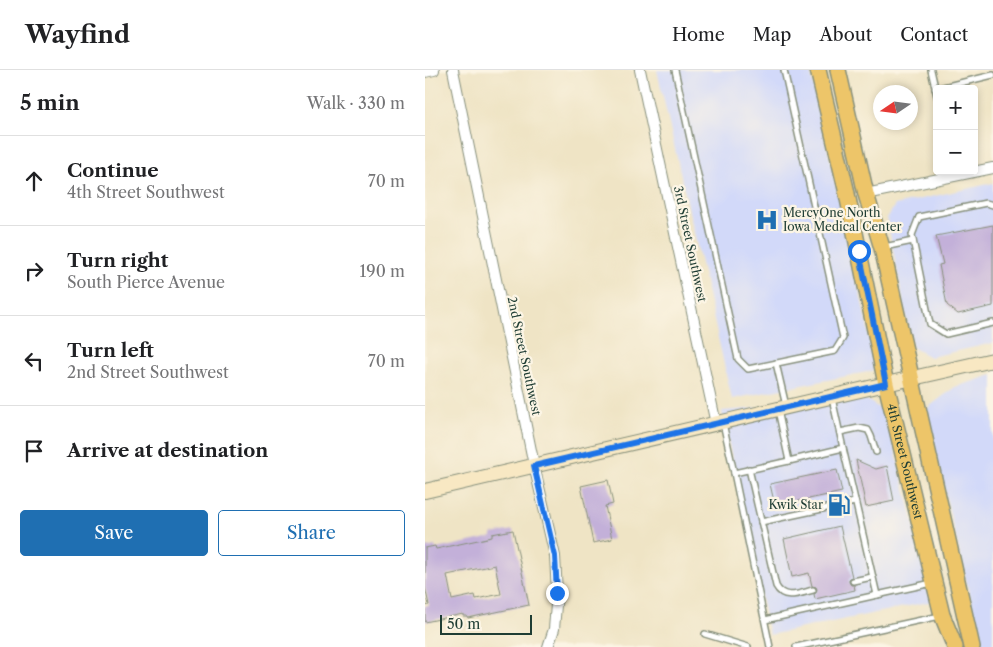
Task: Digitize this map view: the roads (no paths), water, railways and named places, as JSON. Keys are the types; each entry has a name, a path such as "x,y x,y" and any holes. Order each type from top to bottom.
{"main road":[{"name":"4th Street Southwest","path":"818,70 846,189 886,384 934,582 943,615 955,647"},
{"name":"4th Street Southwest","path":"838,70 866,194 882,248 972,647"},
{"path":"425,491 993,360"}],"street":[{"path":"425,72 434,70"},
{"name":"2nd Street Southwest","path":"453,70 534,466 555,556 557,593 554,629 548,647"},
{"name":"3rd Street Southwest","path":"640,70 720,423"},
{"path":"978,170 993,168"},
{"path":"866,194 949,175"}],"lane":[{"path":"675,70 738,359 748,369 835,351 843,338 784,70"},
{"path":"931,70 934,85"},
{"path":"952,85 993,75"},
{"path":"993,205 986,203 919,217 912,234 930,324 946,334 993,323"},
{"path":"882,248 913,241"},
{"path":"776,363 789,461"},
{"path":"832,397 877,595"},
{"path":"720,423 734,473 770,647"},
{"path":"840,432 859,428 867,430 876,452"},
{"path":"734,473 843,448"},
{"path":"749,470 779,592 791,595 813,590"},
{"path":"761,522 855,502"},
{"path":"853,581 872,577"},
{"path":"765,620 934,582"},
{"path":"796,647 943,615"},
{"path":"705,634 748,647"}],"place":[{"name":"MercyOne North Iowa Medical Center","path":"767,220"},
{"name":"Kwik Star","path":"839,505"}]}
